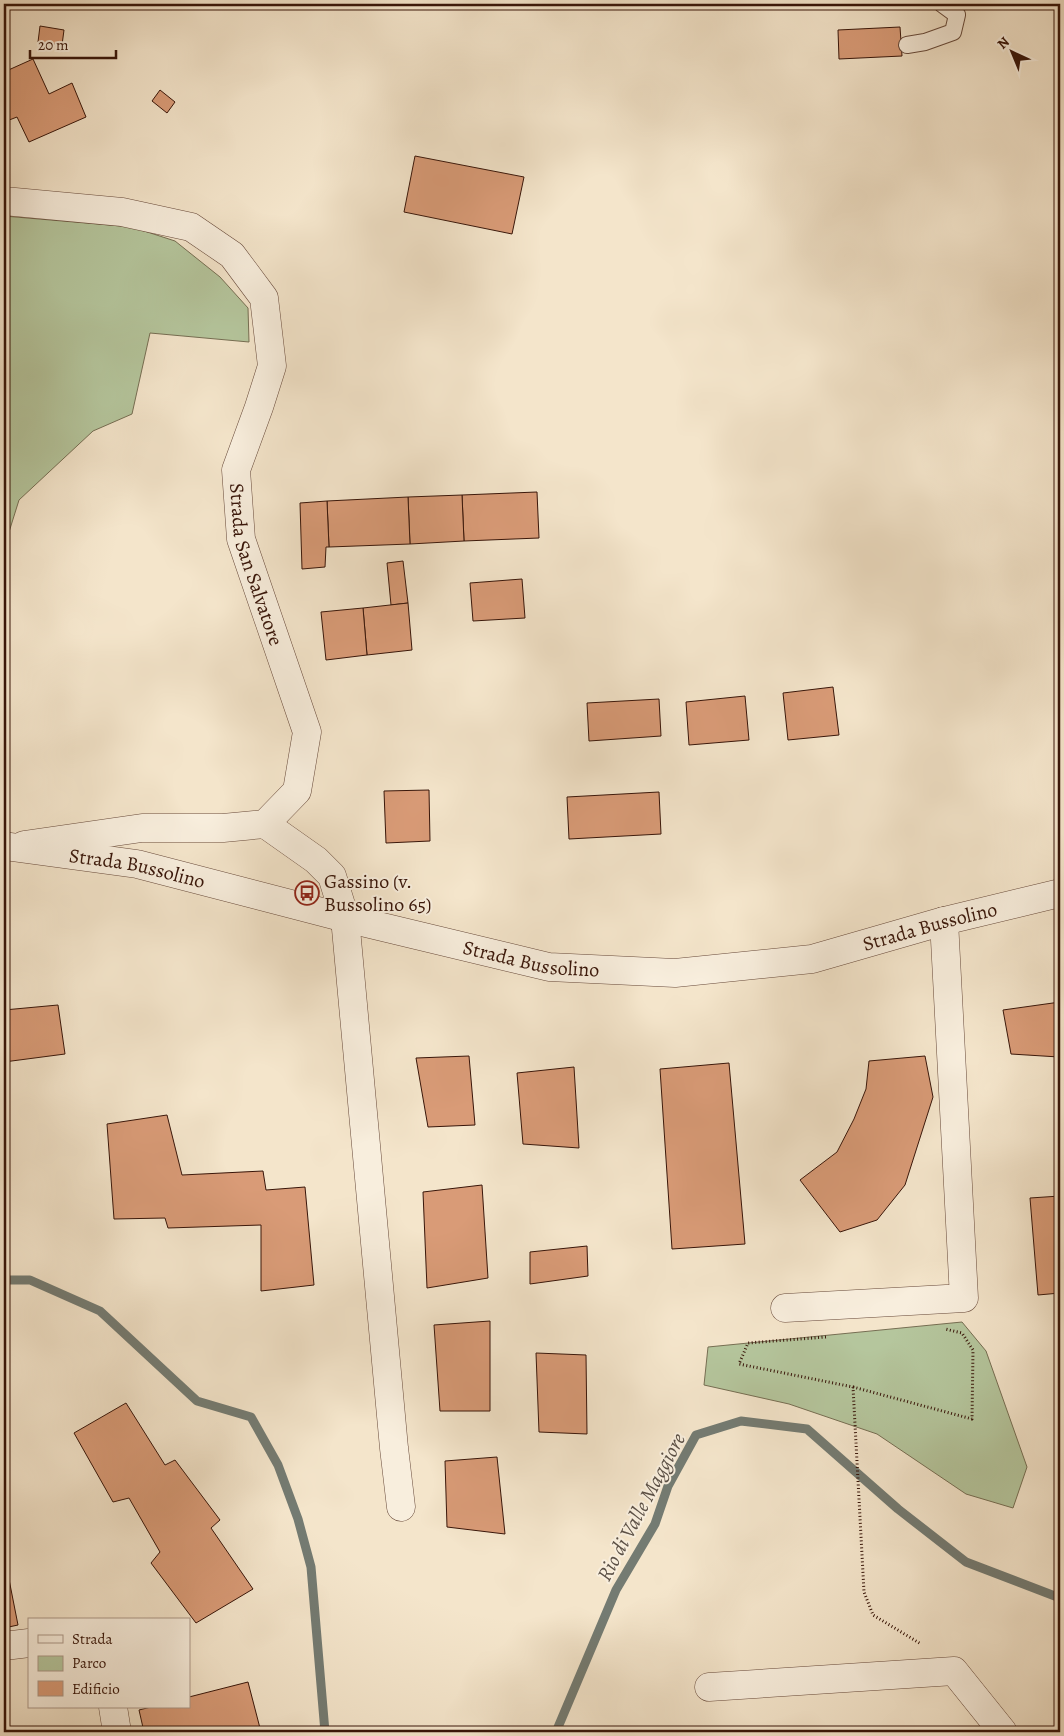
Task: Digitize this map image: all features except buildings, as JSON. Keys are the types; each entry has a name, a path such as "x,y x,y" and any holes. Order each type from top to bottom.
{"street":[{"name":"Strada San Salvatore","path":"4,201 122,212 191,227 232,255 264,298 272,366 236,470 241,539 307,732 297,791 266,824"},
{"path":"7,847 142,828 223,828 266,824 316,860 332,876 345,918 401,1507"},
{"name":"Strada Bussolino","path":"7,847 138,864 345,918 548,967 675,973 812,958 944,921 1060,893"},
{"path":"785,1308 964,1298 944,921"},
{"path":"4,1646 28,1643"},
{"path":"709,1687 954,1671 1003,1732"},
{"path":"113,1708 117,1732"}],"lane":[{"path":"907,44 925,42 953,32 957,16 942,4"}],"path":[{"path":"834,1336 748,1343 739,1364 854,1387 972,1419 973,1350 962,1333 939,1328"},
{"path":"854,1387 864,1592 873,1615 928,1648"}],"green space":[{"path":"4,216 132,227 175,241 220,277 248,308 249,342 150,333 132,414 93,431 19,500 4,548"},
{"path":"962,1322 986,1351 1027,1467 1013,1508 966,1494 877,1434 789,1404 704,1385 708,1347"}],"waterway":[{"name":"Rio di Valle Maggiore","path":"4,1280 30,1280 100,1311 197,1401 251,1417 278,1465 298,1519 311,1567 325,1732"},
{"name":"Rio di Valle Maggiore","path":"556,1732 616,1590 655,1524 668,1486 696,1435 741,1421 807,1429 898,1509 966,1562 1060,1598"}],"place":[{"name":"Gassino (v. Bussolino 65)","path":"307,893"}]}
